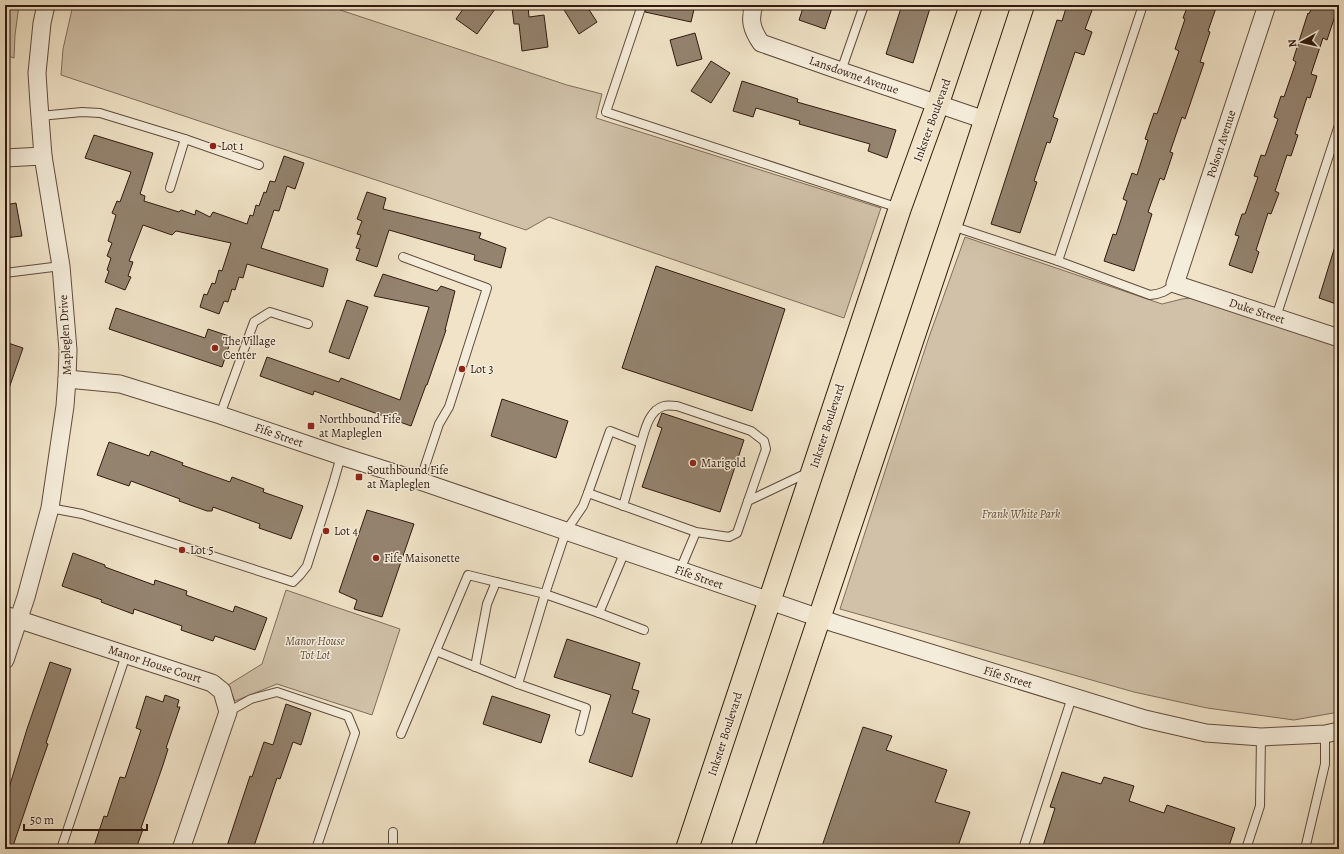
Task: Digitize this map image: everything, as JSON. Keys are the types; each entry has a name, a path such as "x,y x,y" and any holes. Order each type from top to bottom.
{"main road":[{"name":"Inkster Boulevard","path":"687,849 900,208 938,103 971,5"},
{"path":"742,849 952,226 1023,5"}],"street":[{"name":"Mapleglen Drive","path":"5,660 12,617 50,508 65,406 67,378 68,350 61,266 43,156 37,73 42,23 46,5"},
{"name":"Lansdowne Avenue","path":"754,5 752,25 761,43 985,120"},
{"name":"Polson Avenue","path":"1175,284 1266,5"},
{"path":"5,158 43,156"},
{"name":"Duke Street","path":"1175,284 1339,338"},
{"name":"Fife Street","path":"67,378 120,384 220,415 420,481 821,618 1145,719 1206,733 1261,737 1332,732"},
{"name":"Manor House Court","path":"12,617 212,683 222,691 228,712"},
{"path":"181,849 228,712"}],"lane":[{"path":"642,5 606,112 900,208"},
{"path":"841,71 864,5"},
{"path":"1058,261 1143,5"},
{"path":"40,116 82,112 100,113 185,139 259,165"},
{"path":"1276,317 1339,125"},
{"path":"170,188 185,139"},
{"path":"952,226 1058,261 1150,295 1160,294 1175,284"},
{"path":"403,257 487,288 449,408 439,424 420,481"},
{"path":"5,273 61,266"},
{"path":"220,415 254,322 270,312 308,324"},
{"path":"588,493 623,506 696,532 729,537 737,533 766,449 764,440 751,431 677,406 665,406 658,409 650,417 623,506"},
{"path":"518,684 566,531 583,506 610,431 641,443"},
{"path":"50,508 82,514 293,582 307,566 341,456"},
{"path":"748,501 813,470"},
{"path":"680,570 696,532"},
{"path":"599,613 625,551"},
{"path":"401,734 468,574 545,594 644,630"},
{"path":"475,667 487,604 496,582"},
{"path":"436,651 518,684 586,708 580,731"},
{"path":"61,849 126,655"},
{"path":"228,712 251,699 277,692 348,716 355,733 316,849"},
{"path":"1023,849 1072,697"},
{"path":"1305,849 1332,732"},
{"path":"1246,849 1260,806 1261,737"},
{"path":"393,832 393,849"}],"green space":[{"path":"5,5 19,5 14,58 5,55"},
{"path":"73,5 325,5 567,85 602,94 596,118 881,208 844,318 549,217 526,230 61,75 63,49"},
{"name":"Frank White Park","path":"965,237 1162,304 1191,298 1339,346 1339,712 1294,720 1207,708 1134,692 840,609 929,337"},
{"name":"Manor House Tot Lot","path":"286,590 400,629 372,715 277,684 235,701 228,685 262,664"}],"building":[{"path":"466,5 498,5 477,34 456,19"},
{"path":"561,5 586,5 597,22 579,34"},
{"path":"647,5 695,5 691,22 645,12"},
{"path":"804,5 824,5 832,8 825,29 799,20"},
{"path":"902,5 931,5 913,63 886,54"},
{"path":"1067,5 1094,5 1085,29 1092,32 1084,55 1075,52 1053,117 1058,119 1050,143 1047,142 1034,181 1037,182 1020,233 991,224 1057,20 1062,21"},
{"path":"1188,5 1217,5 1200,62 1204,63 1185,119 1182,117 1170,152 1173,153 1164,180 1160,178 1148,212 1152,214 1134,271 1104,261 1113,234 1116,235 1127,201 1123,199 1132,173 1137,175 1148,140 1145,139 1154,113 1157,114 1179,51 1175,49"},
{"path":"1313,5 1321,5 1337,10 1327,40 1323,38 1311,74 1317,76 1310,98 1307,97 1295,134 1298,135 1291,156 1287,155 1275,191 1279,193 1271,214 1268,213 1256,250 1259,252 1252,273 1229,265 1239,236 1235,235 1242,214 1245,214 1258,177 1254,176 1261,155 1265,156 1278,119 1274,117 1281,96 1284,97 1296,62 1293,60 1308,13 1309,14"},
{"path":"528,6 529,17 544,15 548,47 522,51 519,24 514,24 512,8"},
{"path":"695,33 702,59 677,66 670,40"},
{"path":"711,61 730,73 711,103 691,91"},
{"path":"742,81 798,99 797,102 896,130 887,158 868,151 870,144 799,124 800,121 756,108 753,117 733,111"},
{"path":"94,135 153,153 140,194 145,196 144,201 179,212 181,210 195,215 196,210 210,217 213,212 247,224 250,215 253,216 256,205 259,206 264,192 266,193 270,181 275,182 284,156 304,163 295,189 287,186 279,211 274,210 261,248 328,269 323,287 247,264 243,278 239,277 235,290 232,289 228,302 224,301 219,314 200,307 204,294 207,295 212,283 215,284 219,270 222,271 231,243 176,231 172,235 143,225 129,261 133,262 128,276 131,277 125,290 105,282 109,271 107,270 111,258 107,256 112,243 108,241 116,215 112,213 117,201 120,202 131,172 85,158"},
{"path":"367,192 386,198 383,209 481,233 479,238 506,248 501,268 474,260 475,255 389,230 377,267 356,260 360,249 356,248 361,235 357,234 362,221 357,219"},
{"path":"16,203 22,236 5,238 5,205"},
{"path":"1336,243 1339,243 1339,305 1319,298"},
{"path":"656,266 785,309 752,411 622,368"},
{"path":"383,274 437,291 441,286 455,291 446,330 411,426 314,391 313,395 260,376 267,357 339,382 341,378 400,400 429,307 374,296"},
{"path":"347,300 368,307 349,359 329,352"},
{"path":"116,308 205,338 208,329 232,337 222,367 109,329"},
{"path":"5,342 23,348 7,394 5,393"},
{"path":"502,399 568,421 556,458 491,436"},
{"name":"Marigold","path":"662,413 744,440 720,512 642,487 662,428 657,426"},
{"path":"109,442 149,456 151,451 183,463 182,465 230,482 232,477 264,489 263,492 303,506 291,539 259,528 260,524 213,507 212,511 207,511 179,501 180,499 131,481 129,486 97,475"},
{"name":"Fife Maisonette","path":"367,510 414,524 382,617 354,609 357,600 339,592"},
{"path":"73,553 105,565 105,567 154,585 155,580 187,591 186,595 233,612 235,606 267,618 255,650 215,636 213,641 181,630 182,626 134,609 133,614 101,602 102,600 62,586"},
{"path":"567,639 640,663 632,689 639,691 632,713 650,719 632,777 589,762 611,695 554,677"},
{"path":"50,662 71,669 46,743 48,744 12,849 5,849 5,801 27,729"},
{"path":"165,695 179,700 177,707 180,707 166,748 168,749 163,765 141,828 143,829 136,849 93,849 104,816 107,817 120,777 125,778 141,730 136,728 146,696 163,702"},
{"path":"492,696 550,715 541,743 483,724"},
{"path":"286,704 311,713 301,745 293,742 280,779 277,778 253,849 226,849 250,776 252,777 264,742 273,745"},
{"path":"863,727 892,736 886,750 947,770 935,802 970,812 957,849 821,849"},
{"path":"1062,772 1101,784 1104,777 1134,786 1129,801 1164,813 1167,805 1235,828 1228,849 1042,849 1055,808 1050,807"}],"place":[{"name":"Lot 1","path":"213,146"},
{"name":"The Village Center","path":"215,348"},
{"name":"Lot 3","path":"462,369"},
{"name":"Northbound Fife at Mapleglen","path":"311,426"},
{"name":"Marigold","path":"693,463"},
{"name":"Southbound Fife at Mapleglen","path":"359,477"},
{"name":"Lot 4","path":"326,531"},
{"name":"Lot 5","path":"182,550"},
{"name":"Fife Maisonette","path":"376,558"}]}
